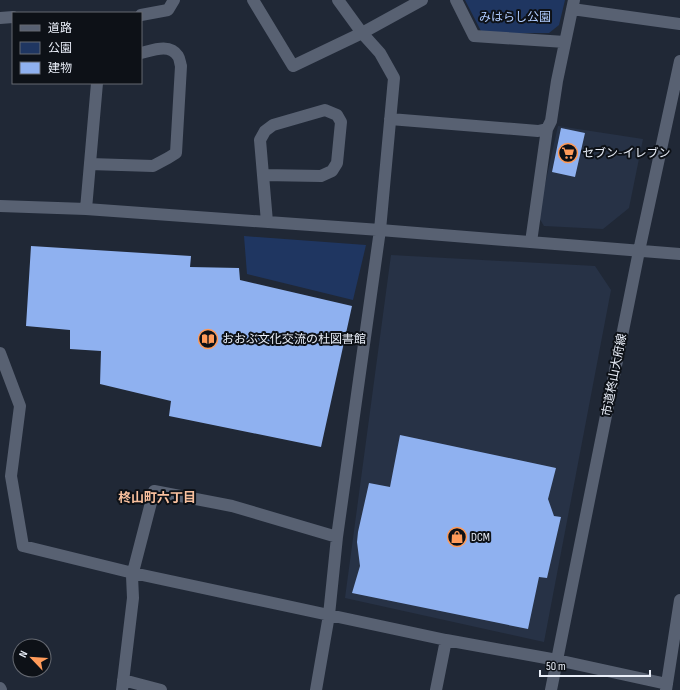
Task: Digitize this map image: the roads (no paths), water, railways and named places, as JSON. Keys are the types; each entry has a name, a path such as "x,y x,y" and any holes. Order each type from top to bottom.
{"street":[{"path":"142,15 168,10 174,0"},
{"path":"253,0 293,66 362,33 422,0"},
{"path":"316,690 329,615 337,536 380,230 394,78 380,53 362,33 338,0"},
{"path":"456,0 474,36 565,42"},
{"path":"531,242 547,129 551,121 557,81 573,5 680,24"},
{"path":"0,18 12,17"},
{"path":"90,164 153,166 176,153 181,66 178,57 173,51 165,48 142,53"},
{"name":"市道柊山大府線","path":"551,690 639,251 680,61"},
{"path":"86,209 97,84"},
{"path":"263,175 320,176 332,171 337,163 341,122 337,115 325,110 273,125 265,132 260,140 263,175 268,222"},
{"path":"390,119 538,130 547,129"},
{"path":"0,206 86,209 380,230 680,254"},
{"path":"0,353 20,406 11,476 23,546 133,573 446,640 557,660 666,687 679,607"},
{"path":"161,690 122,685 133,598 132,576 154,491 232,506 337,536"},
{"path":"436,690 446,640"}],"place":[{"name":"セブン-イレブン","path":"568,153"},
{"name":"おおぶ文化交流の杜図書館","path":"208,339"},
{"name":"DCM","path":"457,537"}],"district":[{"name":"柊山町六丁目","path":"157,497"}],"park label":[{"name":"みはらし公園","path":"515,17"}]}
